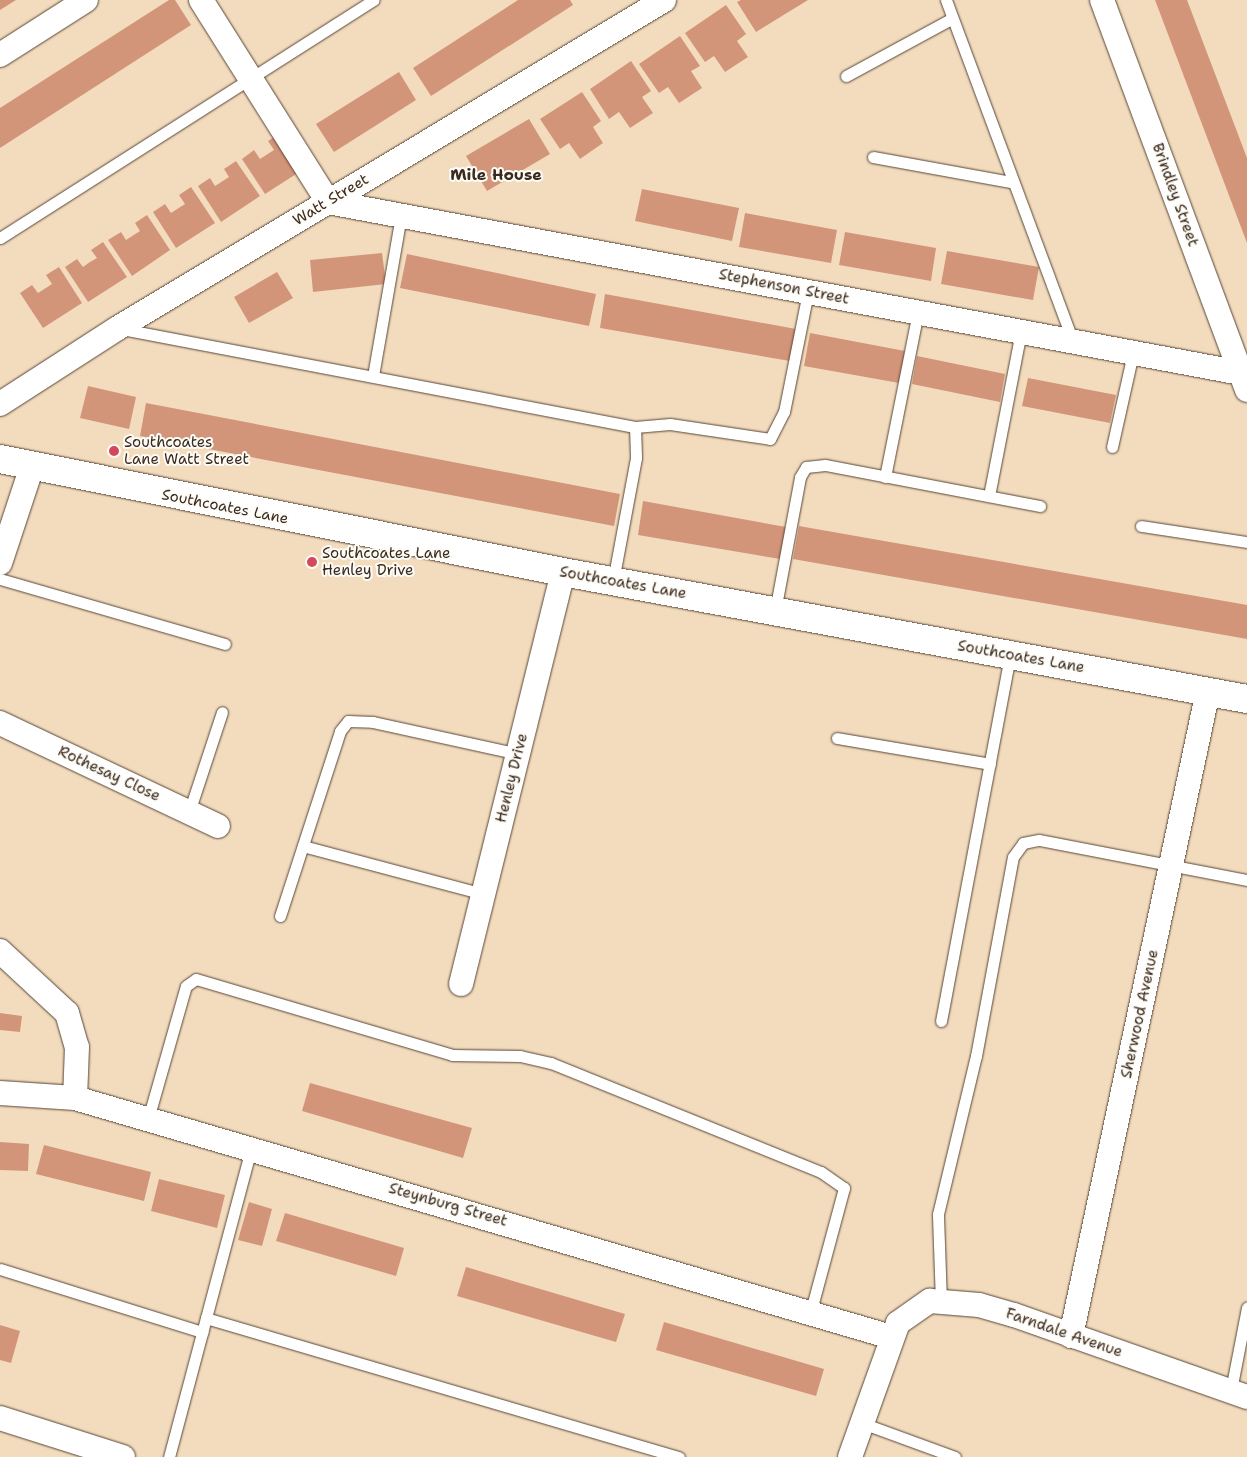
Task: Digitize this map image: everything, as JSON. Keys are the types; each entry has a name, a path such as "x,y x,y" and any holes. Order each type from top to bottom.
{"street":[{"path":"0,55 86,0"},
{"path":"201,0 328,202"},
{"name":"Watt Street","path":"0,404 118,328 664,0"},
{"name":"Brindley Street","path":"1102,0 1244,382"},
{"name":"Stephenson Street","path":"328,202 1133,353 1244,382"},
{"name":"Southcoates Lane","path":"0,460 31,469 613,582 1247,699"},
{"path":"0,563 31,469"},
{"name":"Henley Drive","path":"461,984 563,572"},
{"name":"Sherwood Avenue","path":"1071,1336 1208,691"},
{"name":"Rothesay Close","path":"0,723 218,826"},
{"path":"0,951 68,1013 77,1047 75,1098"},
{"name":"Steynburg Street","path":"0,1093 75,1098 891,1337"},
{"name":"Farndale Avenue","path":"891,1337 915,1308 941,1302 979,1306 1239,1393"},
{"path":"850,1457 891,1337"},
{"path":"0,1418 123,1457"}],"lane":[{"path":"0,238 250,77 374,0"},
{"path":"946,0 951,19 1011,182 1073,342"},
{"path":"846,76 951,19"},
{"path":"873,157 1011,182"},
{"path":"373,376 400,216"},
{"path":"118,328 634,427 670,424 770,439 784,412 808,292"},
{"path":"885,477 918,312"},
{"path":"989,496 1021,332"},
{"path":"1112,447 1133,353"},
{"path":"613,582 636,458 634,427"},
{"path":"775,611 800,477 806,467 825,465 1040,506"},
{"path":"1140,526 1247,542"},
{"path":"0,580 225,644"},
{"path":"941,1021 1010,655"},
{"path":"189,812 222,712"},
{"path":"280,916 340,731 348,721 372,722 518,754"},
{"path":"837,738 990,764"},
{"path":"941,1302 938,1214 976,1056 1013,857 1023,843 1038,840 1247,880"},
{"path":"303,846 484,894"},
{"path":"148,1119 186,986 196,979 452,1055 520,1056 551,1063 821,1172 844,1188 810,1314"},
{"path":"168,1457 251,1148"},
{"path":"0,1269 202,1332"},
{"path":"1239,1393 1247,1308"},
{"path":"206,1318 679,1457"},
{"path":"862,1422 955,1457"}],"building":[{"path":"0,0 16,0 0,10"},
{"path":"169,0 175,0 191,25 0,148 0,108"},
{"path":"518,0 570,0 573,5 431,96 413,68"},
{"path":"741,0 808,0 756,32 737,2"},
{"path":"1155,0 1187,0 1247,158 1247,243"},
{"path":"726,5 746,34 737,41 748,57 725,72 714,56 705,62 685,33"},
{"path":"680,36 700,66 691,71 702,88 679,103 668,87 659,93 639,64"},
{"path":"631,61 651,91 642,97 653,113 630,128 619,112 609,119 590,89"},
{"path":"399,72 416,100 334,152 316,124"},
{"path":"582,92 601,121 593,127 603,143 580,159 569,143 560,149 540,119"},
{"path":"529,119 550,154 487,191 466,156"},
{"path":"280,133 304,169 265,194 242,159 254,150 260,159 274,150 268,141"},
{"path":"236,161 260,196 221,222 198,186 210,178 215,186 229,177 224,169"},
{"path":"191,187 215,223 176,248 153,212 165,204 171,213 185,204 179,195"},
{"path":"642,189 739,208 732,241 635,221"},
{"path":"745,213 837,230 831,263 739,247"},
{"path":"147,215 170,250 132,276 108,240 121,232 126,240 140,231 135,223"},
{"path":"845,232 936,248 931,281 839,265"},
{"path":"103,242 127,277 88,302 65,267 77,259 83,267 97,258 91,250"},
{"path":"947,251 1039,267 1033,300 941,284"},
{"path":"382,253 386,284 313,292 310,260"},
{"path":"407,254 596,294 589,326 400,288"},
{"path":"59,267 82,303 43,328 20,293 32,285 38,293 52,284 46,275"},
{"path":"277,272 293,298 249,323 234,297"},
{"path":"605,294 796,329 790,361 600,328"},
{"path":"810,333 905,351 899,383 804,366"},
{"path":"917,356 1005,374 1000,402 912,384"},
{"path":"1028,378 1116,395 1110,423 1022,406"},
{"path":"88,386 136,397 129,429 80,418"},
{"path":"146,403 620,494 614,526 140,436"},
{"path":"643,501 786,527 780,559 638,535"},
{"path":"799,526 1247,605 1247,639 793,559"},
{"path":"0,1013 22,1016 20,1032 0,1030"},
{"path":"310,1083 472,1128 463,1158 302,1111"},
{"path":"0,1142 29,1144 28,1171 0,1170"},
{"path":"44,1145 151,1172 144,1201 36,1174"},
{"path":"159,1179 225,1195 217,1228 151,1211"},
{"path":"249,1202 272,1209 262,1246 238,1240"},
{"path":"285,1213 404,1248 396,1276 276,1241"},
{"path":"466,1267 625,1314 616,1342 457,1296"},
{"path":"664,1322 824,1369 816,1396 656,1350"},
{"path":"0,1325 20,1331 11,1363 0,1360"}],"place":[{"name":"Southcoates Lane Watt Street","path":"114,451"},
{"name":"Southcoates Lane Henley Drive","path":"312,562"}],"district":[{"name":"Mile House","path":"496,175"}]}
